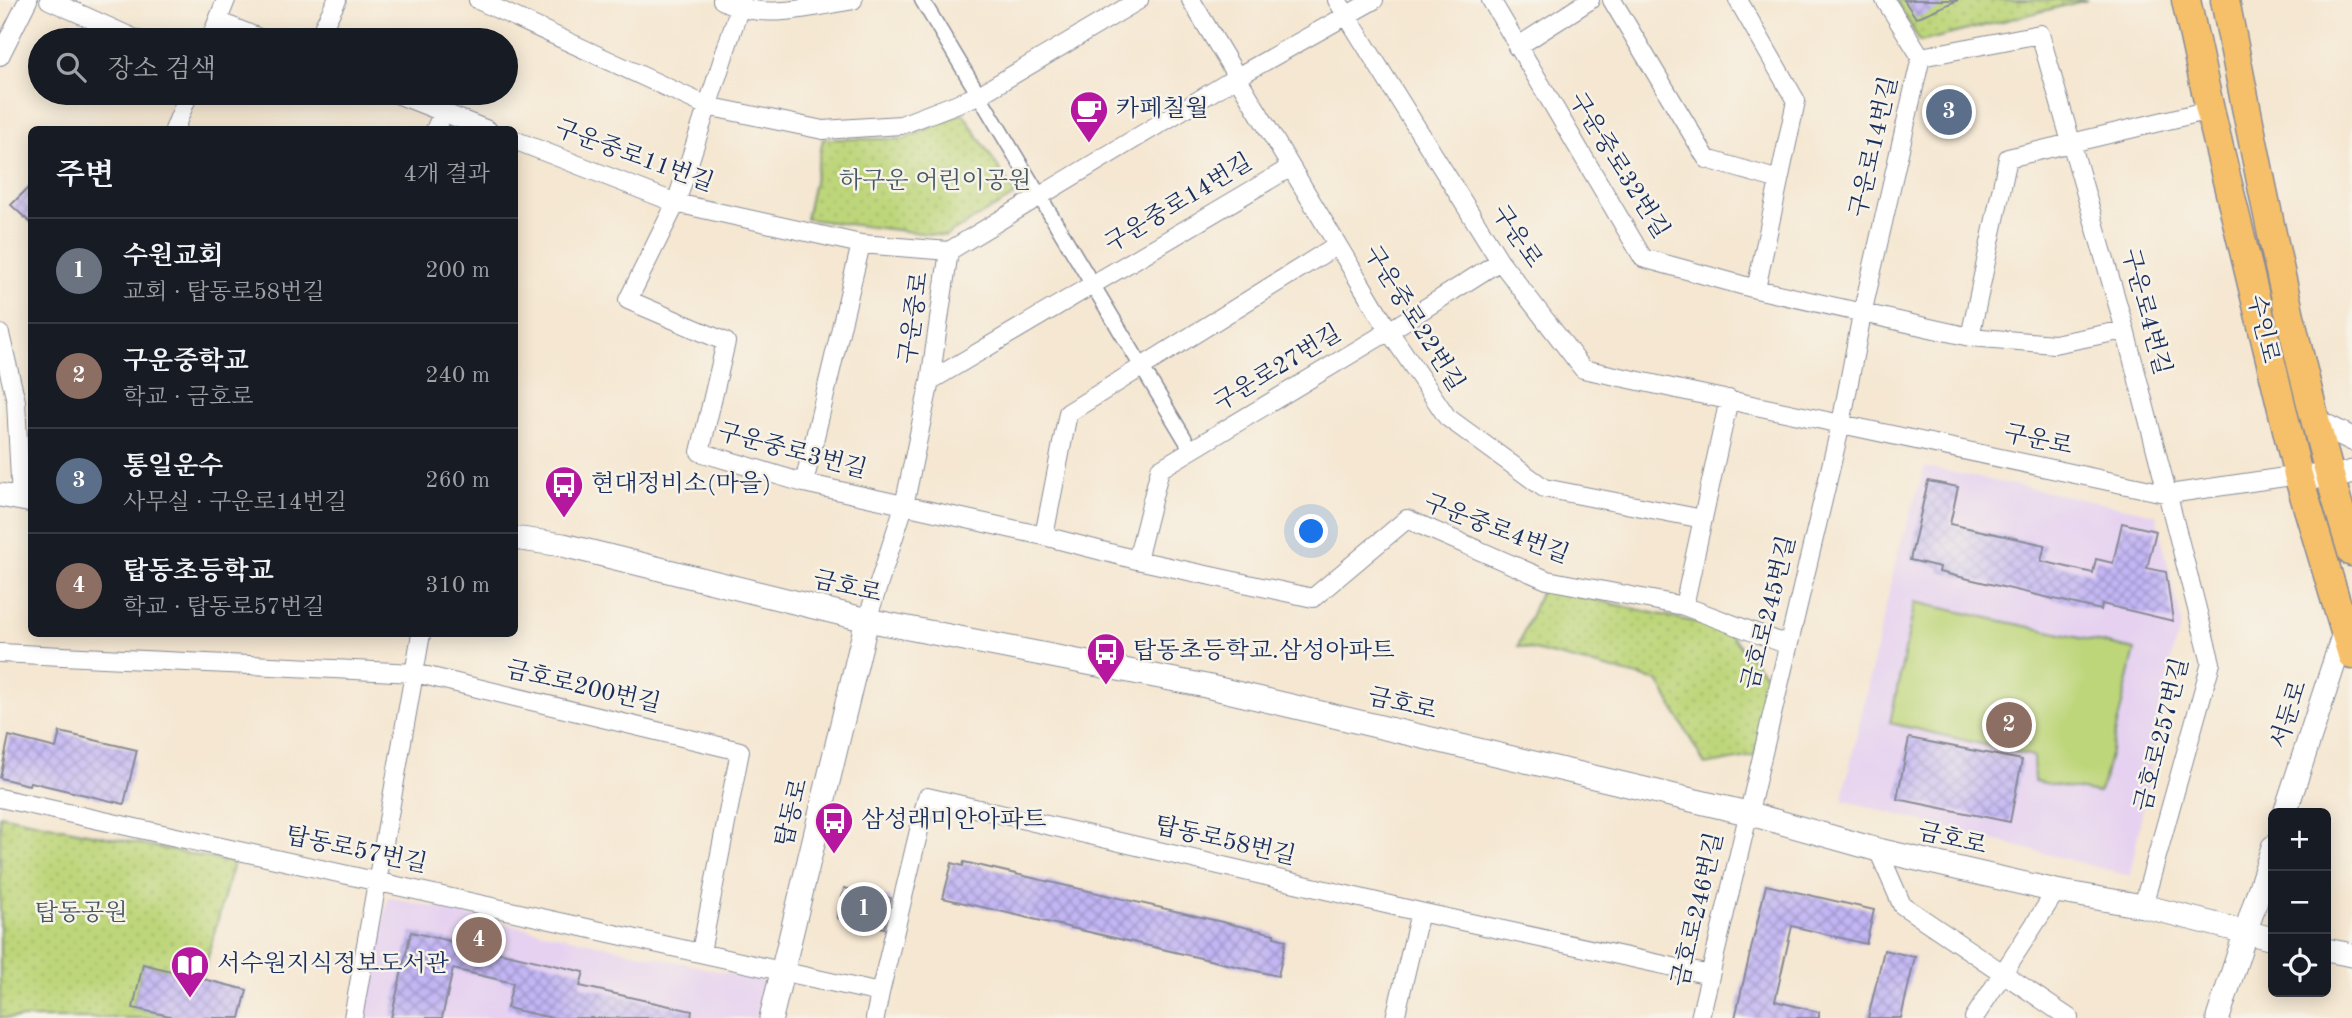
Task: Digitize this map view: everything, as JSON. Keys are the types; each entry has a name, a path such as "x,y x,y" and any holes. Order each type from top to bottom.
{"main road":[{"name":"수인로","path":"2186,0 2298,475 2348,644"},
{"name":"수인로","path":"2225,0 2266,213 2316,421 2342,475 2352,549"}],"street":[{"path":"0,56 28,0"},
{"path":"49,0 111,28"},
{"path":"215,28 226,0"},
{"path":"323,28 337,0"},
{"path":"478,0 707,106 823,130 901,125 979,95 1139,0"},
{"path":"722,0 773,13 853,0"},
{"name":"구운중로14번길","path":"922,0 1191,449"},
{"name":"구운중로22번길","path":"1191,0 1389,331 1447,417 1544,488 1703,519"},
{"name":"구운중로","path":"867,620 904,506 930,381 949,251 1237,77 1342,8 1374,0"},
{"name":"구운중로32번길","path":"1490,0 1643,258 1756,289 1862,313"},
{"path":"1517,47 1590,0"},
{"path":"1612,0 1707,159 1779,180"},
{"path":"1738,0 1797,101 1756,289"},
{"name":"구운로14번길","path":"1842,424 1862,313 1921,57 1885,0"},
{"path":"676,203 741,5"},
{"name":"구운로","path":"1342,8 1500,261 1583,369 2169,494 2298,475"},
{"path":"218,21 235,28"},
{"name":"구운로4번길","path":"1921,57 2040,34 2073,143 2169,494"},
{"path":"175,126 184,105"},
{"path":"425,105 478,126"},
{"path":"1970,337 2008,158 2210,110"},
{"path":"437,126 443,112"},
{"name":"구운중로11번길","path":"518,142 676,203 861,244 949,251"},
{"name":"구운중로14번길","path":"1092,285 1291,166"},
{"name":"구운중로3번길","path":"676,203 628,300 726,342 700,452 804,483 904,506"},
{"path":"804,483 861,244"},
{"path":"1044,536 1068,413 1337,245"},
{"name":"구운로27번길","path":"1137,561 1160,469 1500,261"},
{"name":"구운중로","path":"930,381 1092,285"},
{"path":"1862,313 1970,337 2054,344 2125,330"},
{"path":"0,334 16,401 17,498"},
{"path":"1685,606 1729,399"},
{"path":"2316,421 2352,439"},
{"name":"금호로245번길","path":"1747,813 1842,424"},
{"path":"2298,475 2342,475"},
{"name":"금호로257번길","path":"2143,906 2211,663 2169,494"},
{"name":"구운중로4번길","path":"904,506 1044,536 1137,561 1313,598 1407,519 1547,580 1685,606 1788,645"},
{"name":"금호로","path":"518,539 563,545 867,620 1206,686 1747,813 1878,850 2056,891 2143,906 2268,938"},
{"name":"탑동로","path":"771,1018 867,620"},
{"path":"353,1018 375,880 421,637"},
{"name":"서둔로","path":"2286,808 2348,644"},
{"name":"금호로200번길","path":"0,653 415,673 740,751 701,952"},
{"name":"탑동로58번길","path":"875,1018 927,797 1420,912 1710,975"},
{"name":"탑동로57번길","path":"0,798 781,971"},
{"name":"금호로246번길","path":"1700,1018 1747,813"},
{"path":"1878,850 1902,905 2069,1018"},
{"path":"2218,1018 2268,862"},
{"path":"1974,1018 2056,891"},
{"path":"1397,1018 1420,912"},
{"path":"2331,951 2352,955"},
{"path":"781,971 880,993"}],"shaded area":[{"path":"1925,467 2156,514 2182,624 2173,650 2130,876 1842,800 1898,552"},
{"path":"388,897 767,982 759,1018 365,1018"}],"green space":[{"path":"1896,0 2087,0 1920,42"},
{"name":"하구운 어린이공원","path":"963,113 1016,195 945,236 806,219 823,139 904,139"},
{"path":"1542,588 1725,629 1771,681 1755,756 1705,765 1658,681 1518,646"},
{"path":"1915,602 2135,650 2104,780 2098,793 2034,781 2033,756 1890,723"},
{"name":"탑동공원","path":"0,815 233,863 202,979 143,964 133,1008 170,1018 0,1018"}],"building":[{"path":"1904,0 1958,0 1916,18"},
{"path":"28,188 28,220 11,205"},
{"path":"1928,481 1958,487 1950,524 2045,545 2041,561 2093,573 2096,559 2113,563 2122,523 2156,531 2147,568 2166,572 2173,621 2102,604 2101,610 1939,572 1940,567 1910,560"},
{"path":"60,732 137,750 124,804 30,782 29,785 0,778 9,736 56,748"},
{"path":"1909,738 2022,760 2010,822 1897,799"},
{"path":"964,862 1274,934 1274,937 1286,940 1278,976 943,898 952,863 963,866"},
{"path":"1766,885 1874,910 1866,944 1792,926 1775,1001 1819,1012 1819,1018 1735,1018"},
{"path":"844,888 891,898 884,928 837,918"},
{"path":"411,932 584,972 580,986 692,1011 691,1018 552,1018 507,1008 513,983 453,969 442,1018 391,1018"},
{"path":"1884,950 1915,957 1901,1018 1868,1018"},
{"name":"서수원지식정보도서관","path":"143,964 247,990 240,1018 170,1018 133,1008"}],"place":[{"name":"통일운수","path":"1949,112"},
{"name":"카페칠월","path":"1089,144"},
{"name":"현대정비소(마을)","path":"564,519"},
{"name":"탑동초등학교.삼성아파트","path":"1106,686"},
{"name":"구운중학교","path":"2009,725"},
{"name":"삼성래미안아파트","path":"834,855"},
{"name":"수원교회","path":"864,909"},
{"name":"탑동초등학교","path":"479,940"},
{"name":"서수원지식정보도서관","path":"190,999"}]}
